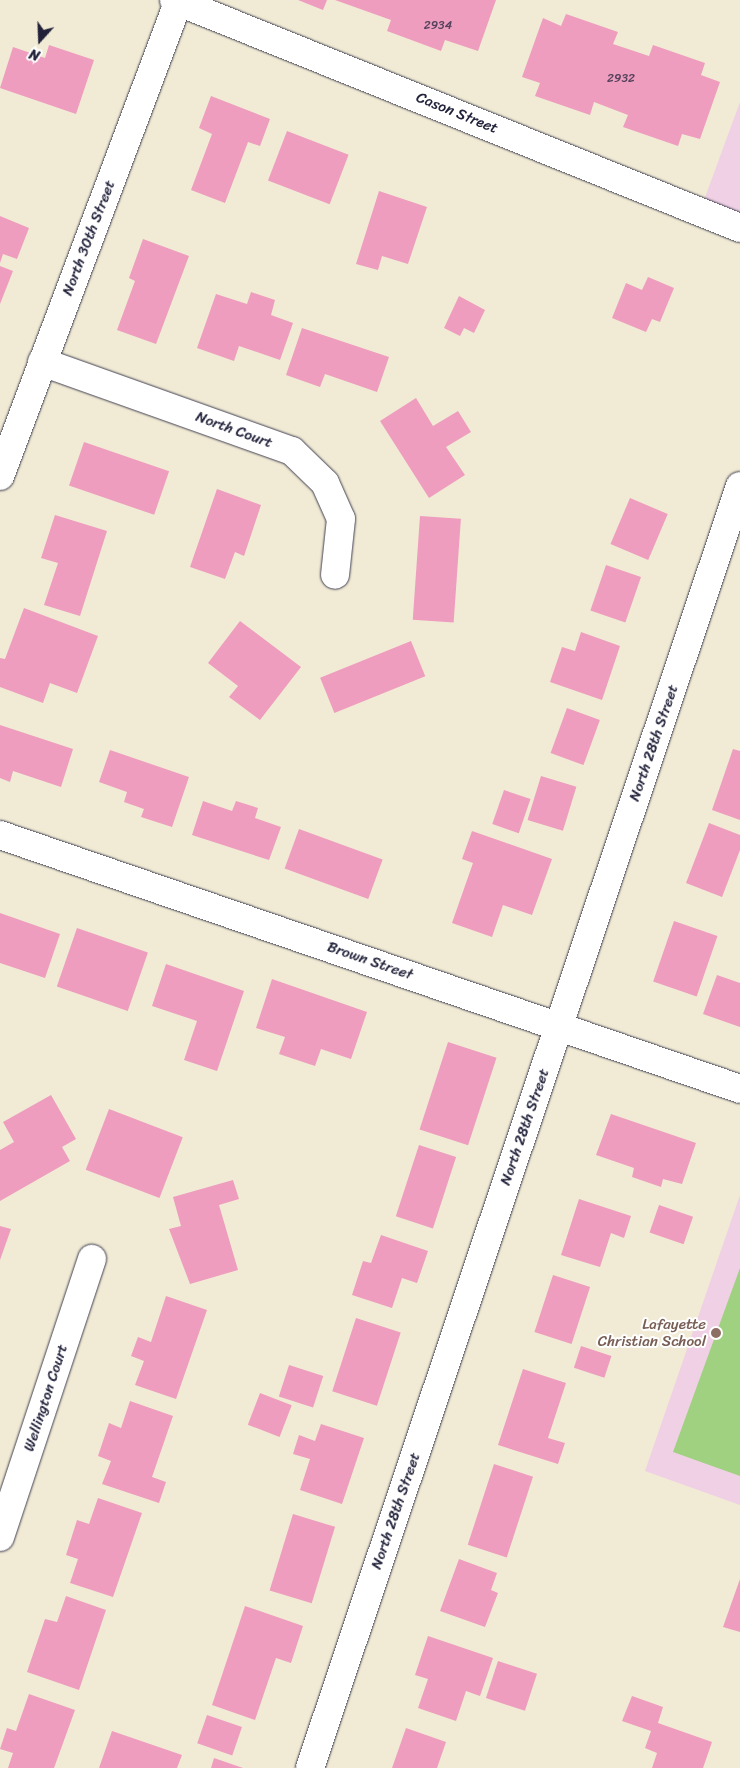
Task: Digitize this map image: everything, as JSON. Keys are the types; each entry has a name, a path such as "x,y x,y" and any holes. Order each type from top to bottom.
{"street":[{"name":"Cason Street","path":"178,0 740,228"},
{"name":"North 30th Street","path":"0,476 178,0"},
{"name":"North Court","path":"42,362 292,451 325,483 341,519 335,575"},
{"name":"North 28th Street","path":"310,1768 740,486"},
{"name":"Brown Street","path":"0,835 740,1089"},
{"name":"Wellington Court","path":"0,1537 92,1259"}],"shaded area":[{"path":"740,102 740,228 700,211"},
{"name":"Lafayette Christian School","path":"740,1195 740,1505 645,1471"}],"green space":[{"path":"740,1268 740,1476 673,1452"}],"building":[{"path":"298,0 327,0 323,10"},
{"path":"335,0 496,0 478,51 445,40 441,51 387,31 391,20"},
{"path":"566,14 618,32 613,44 649,56 653,45 705,63 701,75 720,82 700,139 682,134 678,146 623,127 628,115 594,102 590,115 535,96 540,83 522,77 543,18 561,26"},
{"path":"49,45 94,60 76,114 0,88 13,47 45,58"},
{"path":"211,96 270,119 260,146 248,142 225,203 191,190 212,134 199,128"},
{"path":"287,131 349,155 330,204 268,180"},
{"path":"379,191 427,207 408,264 382,256 378,270 356,264"},
{"path":"0,216 29,228 17,259 3,254 0,263"},
{"path":"143,239 189,256 156,344 117,330 135,281 129,278"},
{"path":"0,266 13,271 0,304"},
{"path":"648,277 674,288 660,322 652,319 646,332 612,318 626,283 642,290"},
{"path":"251,292 275,300 271,315 293,323 280,360 239,346 234,361 197,348 216,294 247,304"},
{"path":"459,296 485,310 474,333 464,328 460,336 444,328"},
{"path":"302,328 389,357 377,392 325,374 320,387 286,375"},
{"path":"416,398 433,426 458,411 471,432 446,447 465,475 429,498 380,421"},
{"path":"84,442 169,471 154,515 69,485"},
{"path":"217,489 261,505 244,556 235,552 225,579 190,567"},
{"path":"630,498 668,514 648,560 610,544"},
{"path":"55,515 107,531 80,616 44,605 58,563 41,558"},
{"path":"420,516 461,519 454,623 413,620"},
{"path":"606,565 641,577 625,622 590,610"},
{"path":"24,608 98,636 77,693 50,683 43,703 0,687 0,658 5,659"},
{"path":"240,621 301,667 260,720 229,697 238,686 208,663"},
{"path":"581,632 620,646 602,700 550,682 562,647 575,651"},
{"path":"411,641 425,676 334,713 320,678"},
{"path":"567,708 600,720 583,765 551,753"},
{"path":"0,725 73,749 61,787 13,771 10,782 0,778"},
{"path":"733,749 740,751 740,820 712,810"},
{"path":"110,750 189,777 172,827 141,817 144,809 124,802 127,792 99,782"},
{"path":"541,776 576,787 563,831 528,820"},
{"path":"504,790 530,799 519,833 492,824"},
{"path":"203,801 232,811 236,801 258,808 255,818 281,827 269,860 192,835"},
{"path":"709,823 740,835 740,850 722,897 686,883"},
{"path":"299,829 383,859 368,899 285,868"},
{"path":"472,831 552,859 532,915 503,905 492,937 452,923 473,863 462,859"},
{"path":"0,913 60,934 45,978 0,963"},
{"path":"674,921 717,936 697,996 653,982"},
{"path":"77,928 148,952 128,1011 57,987"},
{"path":"166,964 244,991 217,1071 184,1060 197,1021 152,1006"},
{"path":"717,975 740,983 740,1027 703,1014"},
{"path":"272,979 367,1012 351,1059 321,1049 315,1066 279,1054 285,1037 256,1028"},
{"path":"448,1042 497,1058 468,1145 420,1129"},
{"path":"51,1095 76,1139 62,1147 70,1161 0,1201 0,1150 14,1142 3,1122"},
{"path":"109,1109 183,1137 159,1198 86,1170"},
{"path":"611,1114 696,1143 682,1184 663,1179 661,1187 632,1177 634,1168 596,1155"},
{"path":"419,1145 456,1157 433,1228 396,1216"},
{"path":"233,1180 239,1199 219,1205 238,1270 190,1284 169,1229 181,1226 173,1197"},
{"path":"579,1199 631,1216 624,1238 611,1233 600,1267 561,1255"},
{"path":"659,1205 693,1217 684,1244 650,1232"},
{"path":"0,1226 11,1229 0,1260"},
{"path":"381,1235 428,1251 417,1283 402,1278 392,1308 352,1295 363,1261 371,1263"},
{"path":"553,1275 590,1287 572,1344 534,1332"},
{"path":"166,1296 207,1310 176,1399 135,1385 144,1361 131,1356 138,1337 151,1342"},
{"path":"356,1318 401,1333 377,1406 332,1391"},
{"path":"581,1346 611,1356 604,1378 574,1368"},
{"path":"289,1365 323,1376 313,1408 279,1396"},
{"path":"523,1369 566,1383 548,1438 565,1443 558,1464 498,1445"},
{"path":"260,1393 292,1405 280,1437 248,1425"},
{"path":"130,1401 173,1416 152,1477 166,1482 159,1503 102,1484 111,1461 98,1456 109,1423 121,1428"},
{"path":"321,1424 364,1438 342,1504 300,1490 310,1459 293,1454 299,1435 315,1441"},
{"path":"494,1464 533,1477 507,1558 468,1545"},
{"path":"98,1498 142,1513 113,1597 70,1583 78,1559 66,1555 77,1520 89,1524"},
{"path":"293,1514 335,1527 312,1603 270,1591"},
{"path":"459,1559 497,1573 491,1590 498,1593 485,1627 440,1611"},
{"path":"740,1579 740,1632 723,1627"},
{"path":"66,1596 106,1610 79,1690 27,1672 45,1619 57,1622"},
{"path":"245,1606 303,1626 291,1663 276,1658 255,1720 212,1705"},
{"path":"428,1636 493,1658 480,1696 466,1691 456,1721 418,1708 428,1679 415,1675"},
{"path":"498,1661 537,1674 525,1711 486,1698"},
{"path":"29,1694 75,1710 54,1768 8,1768 13,1753 0,1749 7,1728 16,1731"},
{"path":"632,1696 663,1707 658,1723 712,1742 703,1768 652,1768 657,1753 645,1748 651,1731 622,1721"},
{"path":"207,1715 242,1727 232,1755 197,1743"},
{"path":"406,1728 446,1742 437,1768 392,1768"},
{"path":"112,1731 182,1755 177,1768 99,1768"},
{"path":"214,1758 243,1768 211,1768"}],"place":[{"name":"Lafayette Christian School","path":"716,1333"}]}
